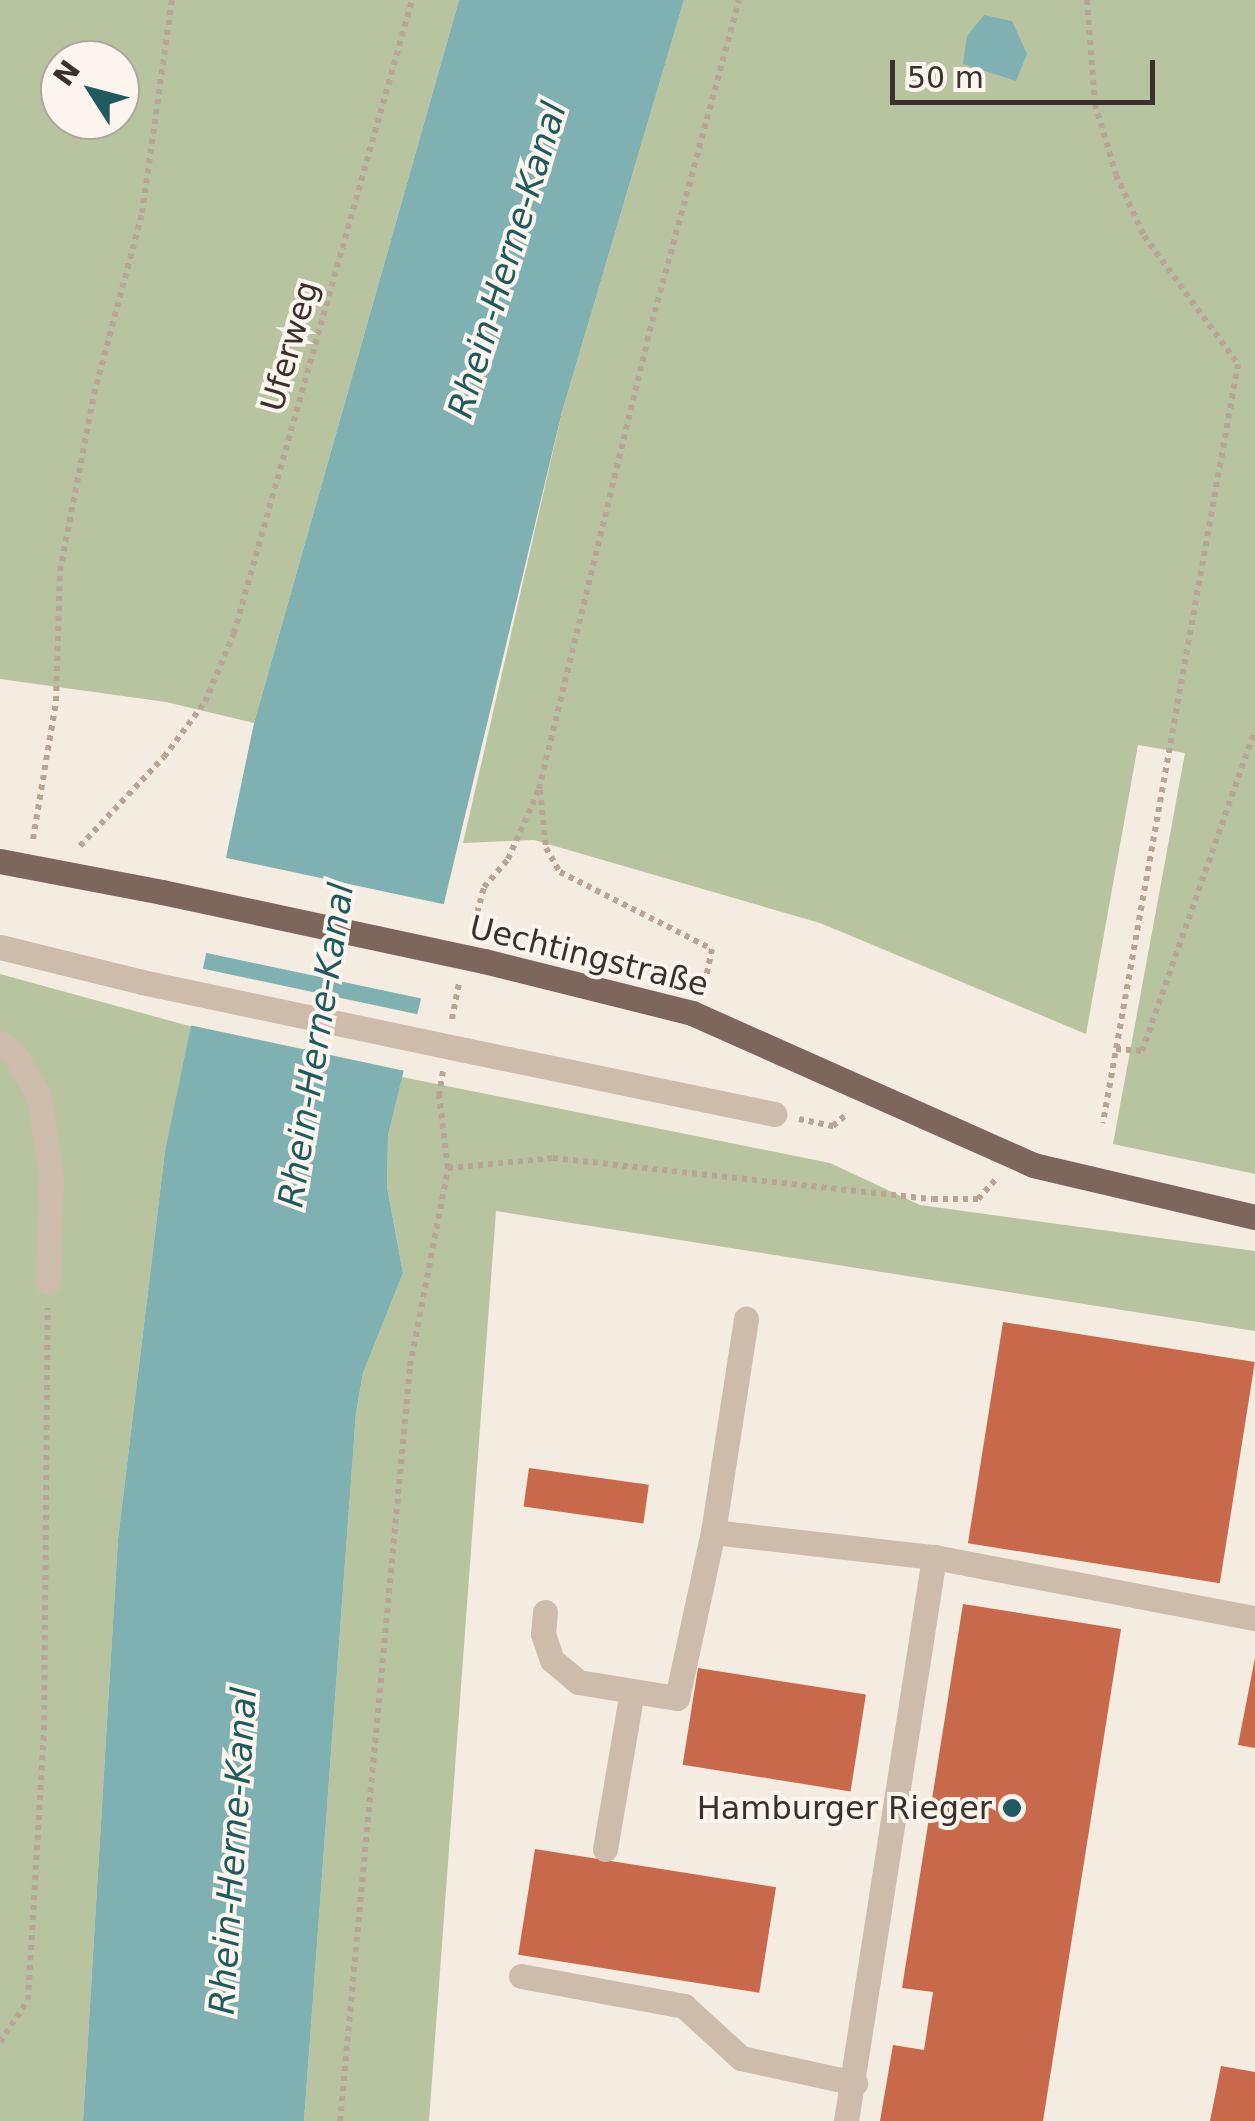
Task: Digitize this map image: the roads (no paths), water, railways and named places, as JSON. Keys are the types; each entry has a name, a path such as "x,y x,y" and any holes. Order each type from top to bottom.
{"main road":[{"name":"Uechtingstraße","path":"13,863 484,961 692,1013 1007,1154 1255,1217"}],"lane":[{"path":"0,947 142,982 774,1114"},
{"path":"0,1043 13,1052 38,1096 50,1178 48,1282"},
{"path":"546,1612 542,1634 552,1660 578,1682 678,1698 712,1532 746,1320"},
{"path":"712,1532 934,1557 1255,1618"},
{"path":"846,2121 855,2083 934,1557"},
{"path":"605,1849 632,1691"},
{"path":"521,1976 684,2006 741,2058 808,2078 855,2083"}],"water":[{"name":"Rhein-Herne-Kanal","path":"459,0 684,0 562,412 388,1136 387,1187 403,1273 363,1373 356,1413 304,2121 83,2121 118,1539 165,1151 254,723"},
{"path":"984,15 1012,21 1027,54 1016,81 963,64 967,36"}],"place":[{"name":"Hamburger Rieger","path":"1012,1808"}]}
